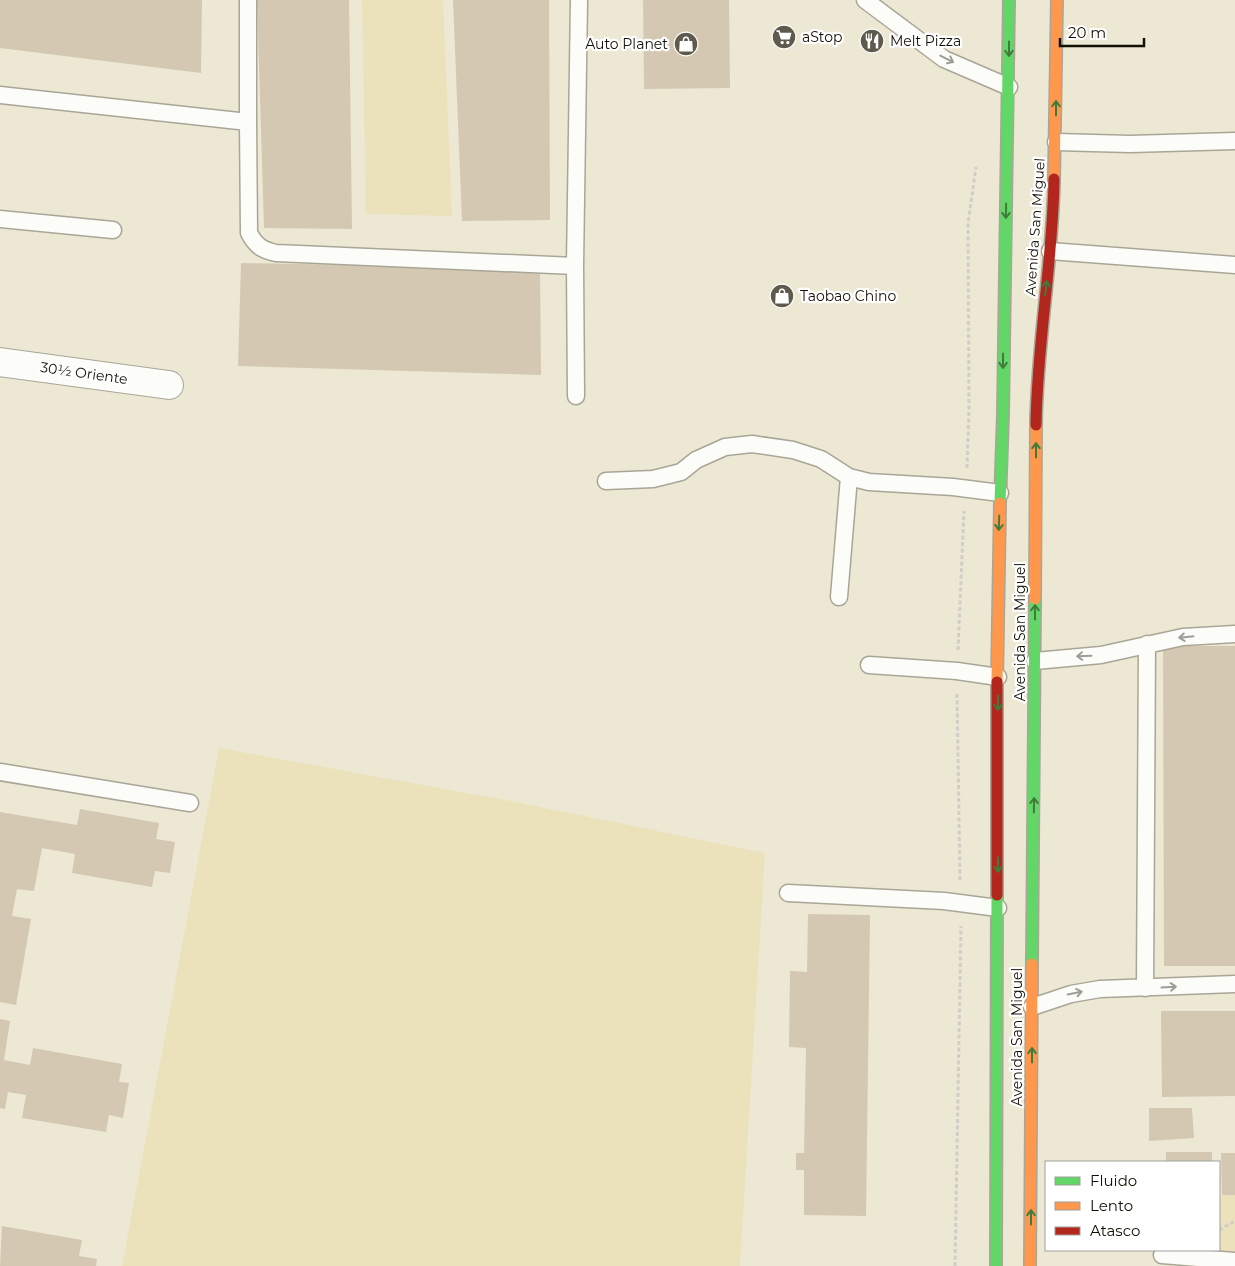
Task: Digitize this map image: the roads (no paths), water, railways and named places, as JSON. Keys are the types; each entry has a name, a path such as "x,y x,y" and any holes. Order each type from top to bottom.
{"highway":[{"name":"Avenida San Miguel","path":"996,1266 998,567 1009,87 1009,0"},
{"name":"Avenida San Miguel","path":"1030,1266 1037,385 1050,251 1056,142 1057,0"}],"street":[{"name":"30½ Oriente","path":"0,362 169,385"}],"lane":[{"path":"248,0 249,234 254,244 263,250 276,253 575,266"},
{"path":"576,396 575,266 579,0"},
{"path":"865,0 944,59 1009,87"},
{"path":"0,94 248,122"},
{"path":"1056,142 1130,144 1235,141"},
{"path":"0,219 113,230"},
{"path":"1050,251 1235,265"},
{"path":"606,481 653,479 681,472 696,460 724,447 752,444 793,450 822,459 849,477 869,482 1000,493"},
{"path":"839,597 849,477"},
{"path":"1035,661 1100,655 1183,637 1235,634"},
{"path":"1146,988 1147,644"},
{"path":"869,665 957,671 998,677"},
{"path":"0,772 190,803"},
{"path":"788,893 961,903 998,908"},
{"path":"1032,1007 1071,994 1100,989 1235,984"},
{"path":"1162,1257 1235,1261"}],"place":[{"name":"aStop","path":"784,37"},
{"name":"Melt Pizza","path":"872,41"},
{"name":"Auto Planet","path":"686,44"},
{"name":"Taobao Chino","path":"782,296"}]}
